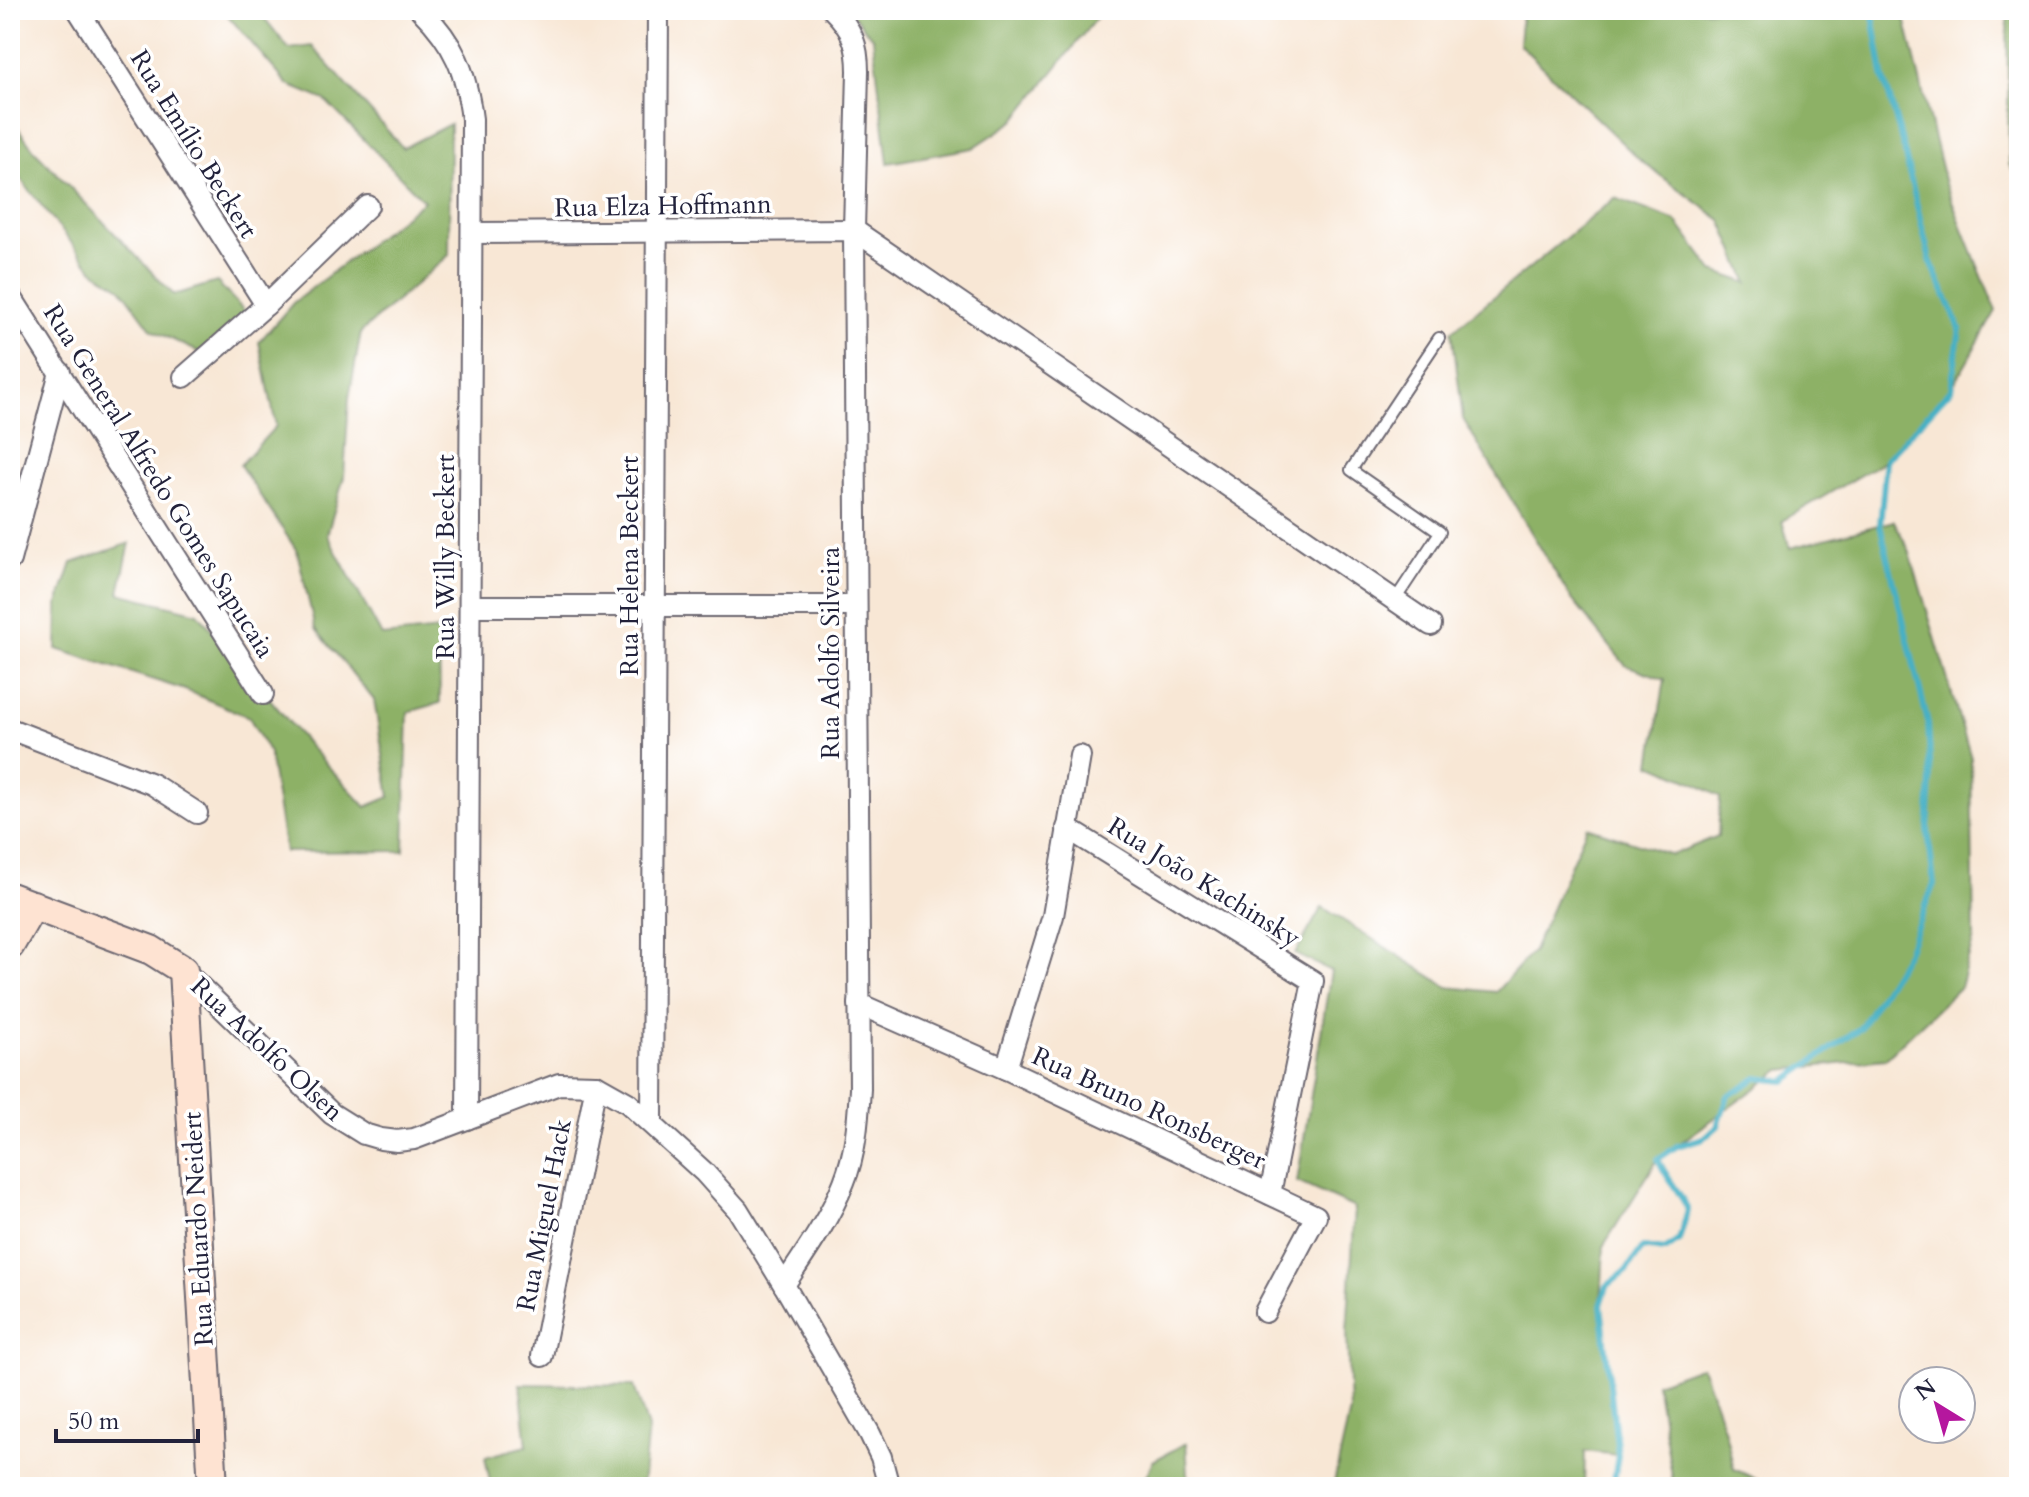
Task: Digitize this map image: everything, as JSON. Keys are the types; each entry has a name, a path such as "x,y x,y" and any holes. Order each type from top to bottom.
{"main road":[{"path":"10,945 21,901"},
{"name":"Rua Adolfo Olsen","path":"21,901 151,950 183,970"},
{"name":"Rua Eduardo Neidert","path":"183,970 213,1487"}],"street":[{"name":"Rua Emílio Beckert","path":"78,10 266,305"},
{"name":"Rua Willy Beckert","path":"421,10 441,30 454,50 467,86 472,119 467,1119"},
{"name":"Rua Helena Beckert","path":"652,1122 658,10"},
{"name":"Rua Adolfo Silveira","path":"784,1285 828,1215 845,1181 853,1155 860,1089 854,230 858,54 851,30 833,10"},
{"path":"184,377 266,305 368,206"},
{"path":"854,230 1431,625"},
{"name":"Rua Elza Hoffmann","path":"472,233 854,230"},
{"name":"Rua General Alfredo Gomes Sapucaia","path":"10,295 263,694"},
{"path":"10,560 16,515 60,372"},
{"path":"471,606 855,606"},
{"path":"10,729 152,784 197,813"},
{"path":"1006,1069 1053,916 1080,756"},
{"name":"Rua João Kachinsky","path":"1067,828 1313,981 1270,1194"},
{"name":"Rua Adolfo Olsen","path":"183,970 332,1114 364,1134 397,1141 414,1139 559,1084 596,1085"},
{"name":"Rua Bruno Ronsberger","path":"859,1004 1006,1069 1316,1216 1265,1312"},
{"path":"596,1085 628,1103 652,1122 721,1188 738,1210 870,1434 881,1457 889,1487"},
{"name":"Rua Miguel Hack","path":"542,1356 596,1085"}],"lane":[{"path":"1395,600 1440,532 1351,470 1439,338"}],"green space":[{"path":"223,10 258,10 289,49 312,46 403,148 450,124 449,255 361,332 349,398 344,477 327,535 382,636 439,630 440,703 408,712 404,851 285,852 269,753 249,717 185,690 57,649 58,604 72,563 130,543 119,593 198,613 310,747 366,807 390,797 374,700 315,628 297,551 240,465 276,426 259,342 293,303 424,201 325,100 288,85"},
{"path":"849,10 1101,12 1014,121 973,148 888,163 873,39"},
{"path":"1522,10 1903,10 1945,184 1996,311 1951,389 1886,460 1782,521 1790,548 1894,521 1909,550 1971,758 1974,938 1960,987 1885,1059 1781,1070 1658,1159 1604,1245 1601,1305 1618,1455 1585,1451 1584,1487 1333,1487 1350,1411 1347,1332 1355,1208 1297,1182 1331,971 1295,954 1322,907 1448,987 1496,992 1533,951 1587,827 1672,855 1718,836 1720,797 1651,764 1665,679 1625,665 1570,597 1463,419 1452,331 1615,198 1676,221 1713,271 1748,283 1721,220 1642,162 1519,44"},
{"path":"2007,10 2019,10 2019,178 2009,165"},
{"path":"10,117 35,151 174,295 217,282 251,318 207,356 152,330 121,288 94,271 10,166"},
{"path":"1702,1366 1724,1428 1734,1469 1774,1487 1674,1487 1656,1383"},
{"path":"520,1384 634,1386 648,1428 642,1486 491,1487 485,1457 527,1446"},
{"path":"1186,1443 1189,1487 1141,1487 1153,1461"}],"waterway":[{"path":"1613,1487 1618,1455 1601,1305 1607,1286 1626,1271 1643,1247 1665,1250 1679,1240 1688,1210 1658,1159 1677,1146 1704,1138 1718,1126 1728,1096 1757,1078 1785,1081 1860,1028 1907,952 1934,884 1928,830 1931,780 1928,723 1880,525 1886,460 1951,389 1960,328 1930,260 1883,75 1872,10"}]}
